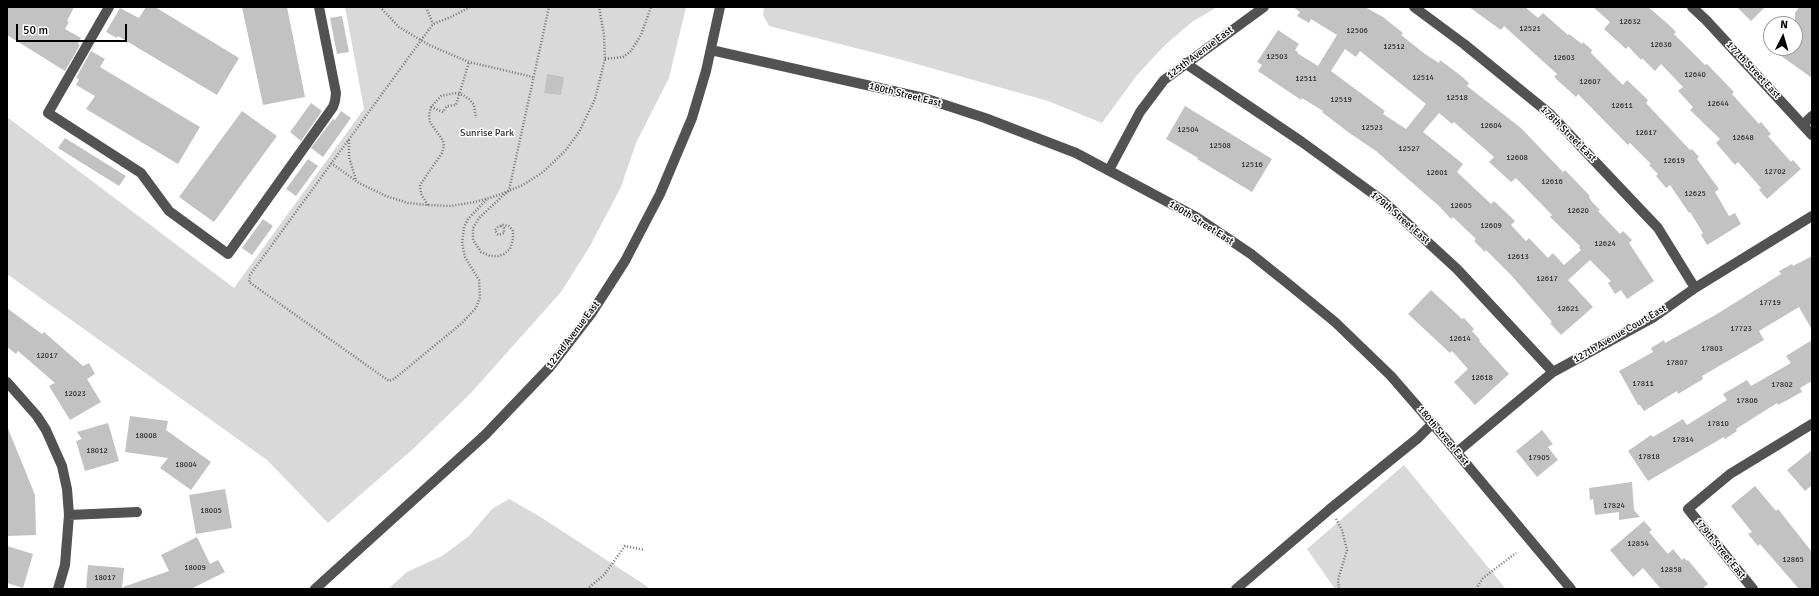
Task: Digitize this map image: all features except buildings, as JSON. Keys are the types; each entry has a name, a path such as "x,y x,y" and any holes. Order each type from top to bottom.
{"street":[{"path":"109,7 48,113 141,173 169,211 228,254 333,107 336,100 336,93 319,7"},
{"name":"122nd Avenue East","path":"315,589 485,435 550,367 591,314 625,260 660,194 692,118 711,50 720,7"},
{"name":"125th Avenue East","path":"1109,170 1140,112 1164,80 1185,63 1264,7"},
{"name":"178th Street East","path":"1414,7 1464,44 1550,114 1658,228 1695,288"},
{"name":"177th Street East","path":"1692,7 1804,124 1812,135"},
{"name":"180th Street East","path":"711,50 924,98 985,118 1051,142 1109,170 1196,217 1257,259 1335,322 1391,376 1433,423 1570,589"},
{"name":"179th Street East","path":"1185,63 1302,142 1383,201 1457,269 1553,372"},
{"path":"1804,124 1812,116"},
{"name":"127th Avenue Court East","path":"1457,452 1553,372 1654,317 1695,288 1812,216"},
{"path":"7,382 37,416 56,450 68,489 69,515 65,565 58,589"},
{"path":"1236,589 1330,509 1418,438 1433,423"},
{"name":"179th Street East","path":"1753,589 1688,509 1730,474 1812,424"},
{"path":"69,515 137,512"}],"path":[{"path":"380,7 399,26 421,41 469,62 533,77"},
{"path":"426,7 433,24"},
{"path":"470,7 433,24 250,275 249,282 389,381 394,379 462,323 476,308 480,297 479,280 465,257 462,243 464,227 468,219 487,199"},
{"path":"501,226 509,226 513,231 514,239 510,249 504,254 498,256 490,256 481,252 473,240 474,224 509,190 549,7"},
{"path":"331,163 356,181 386,196 408,203 452,206 487,199 523,185 543,172 556,161 570,145 585,122 595,99 605,59 604,34 599,7"},
{"path":"605,59 623,57 631,51 640,35 651,7"},
{"path":"431,107 443,112 447,106 456,105 469,62"},
{"path":"428,205 421,194 420,185 442,153 444,146 444,142 430,122 429,115 431,107 440,96 460,94 469,99 474,105 476,118"},
{"path":"349,140 349,157 356,181"},
{"path":"1330,509 1342,530 1347,550 1338,580 1339,589"},
{"path":"587,589 604,575 625,546 644,550"},
{"path":"1476,589 1483,578 1516,553"}],"green space":[{"name":"Sunrise Park","path":"345,7 686,7 669,78 636,143 621,187 590,246 561,292 470,394 413,449 328,523 267,460 7,274 7,117 234,288 364,109"},
{"path":"764,7 1217,7 1192,22 1165,45 1137,75 1102,123 1048,101 899,59 769,26 763,15"},
{"path":"1404,465 1506,589 1335,589 1307,549"},
{"path":"509,499 539,516 651,589 388,589 407,572 442,556 469,536 492,509"}]}
